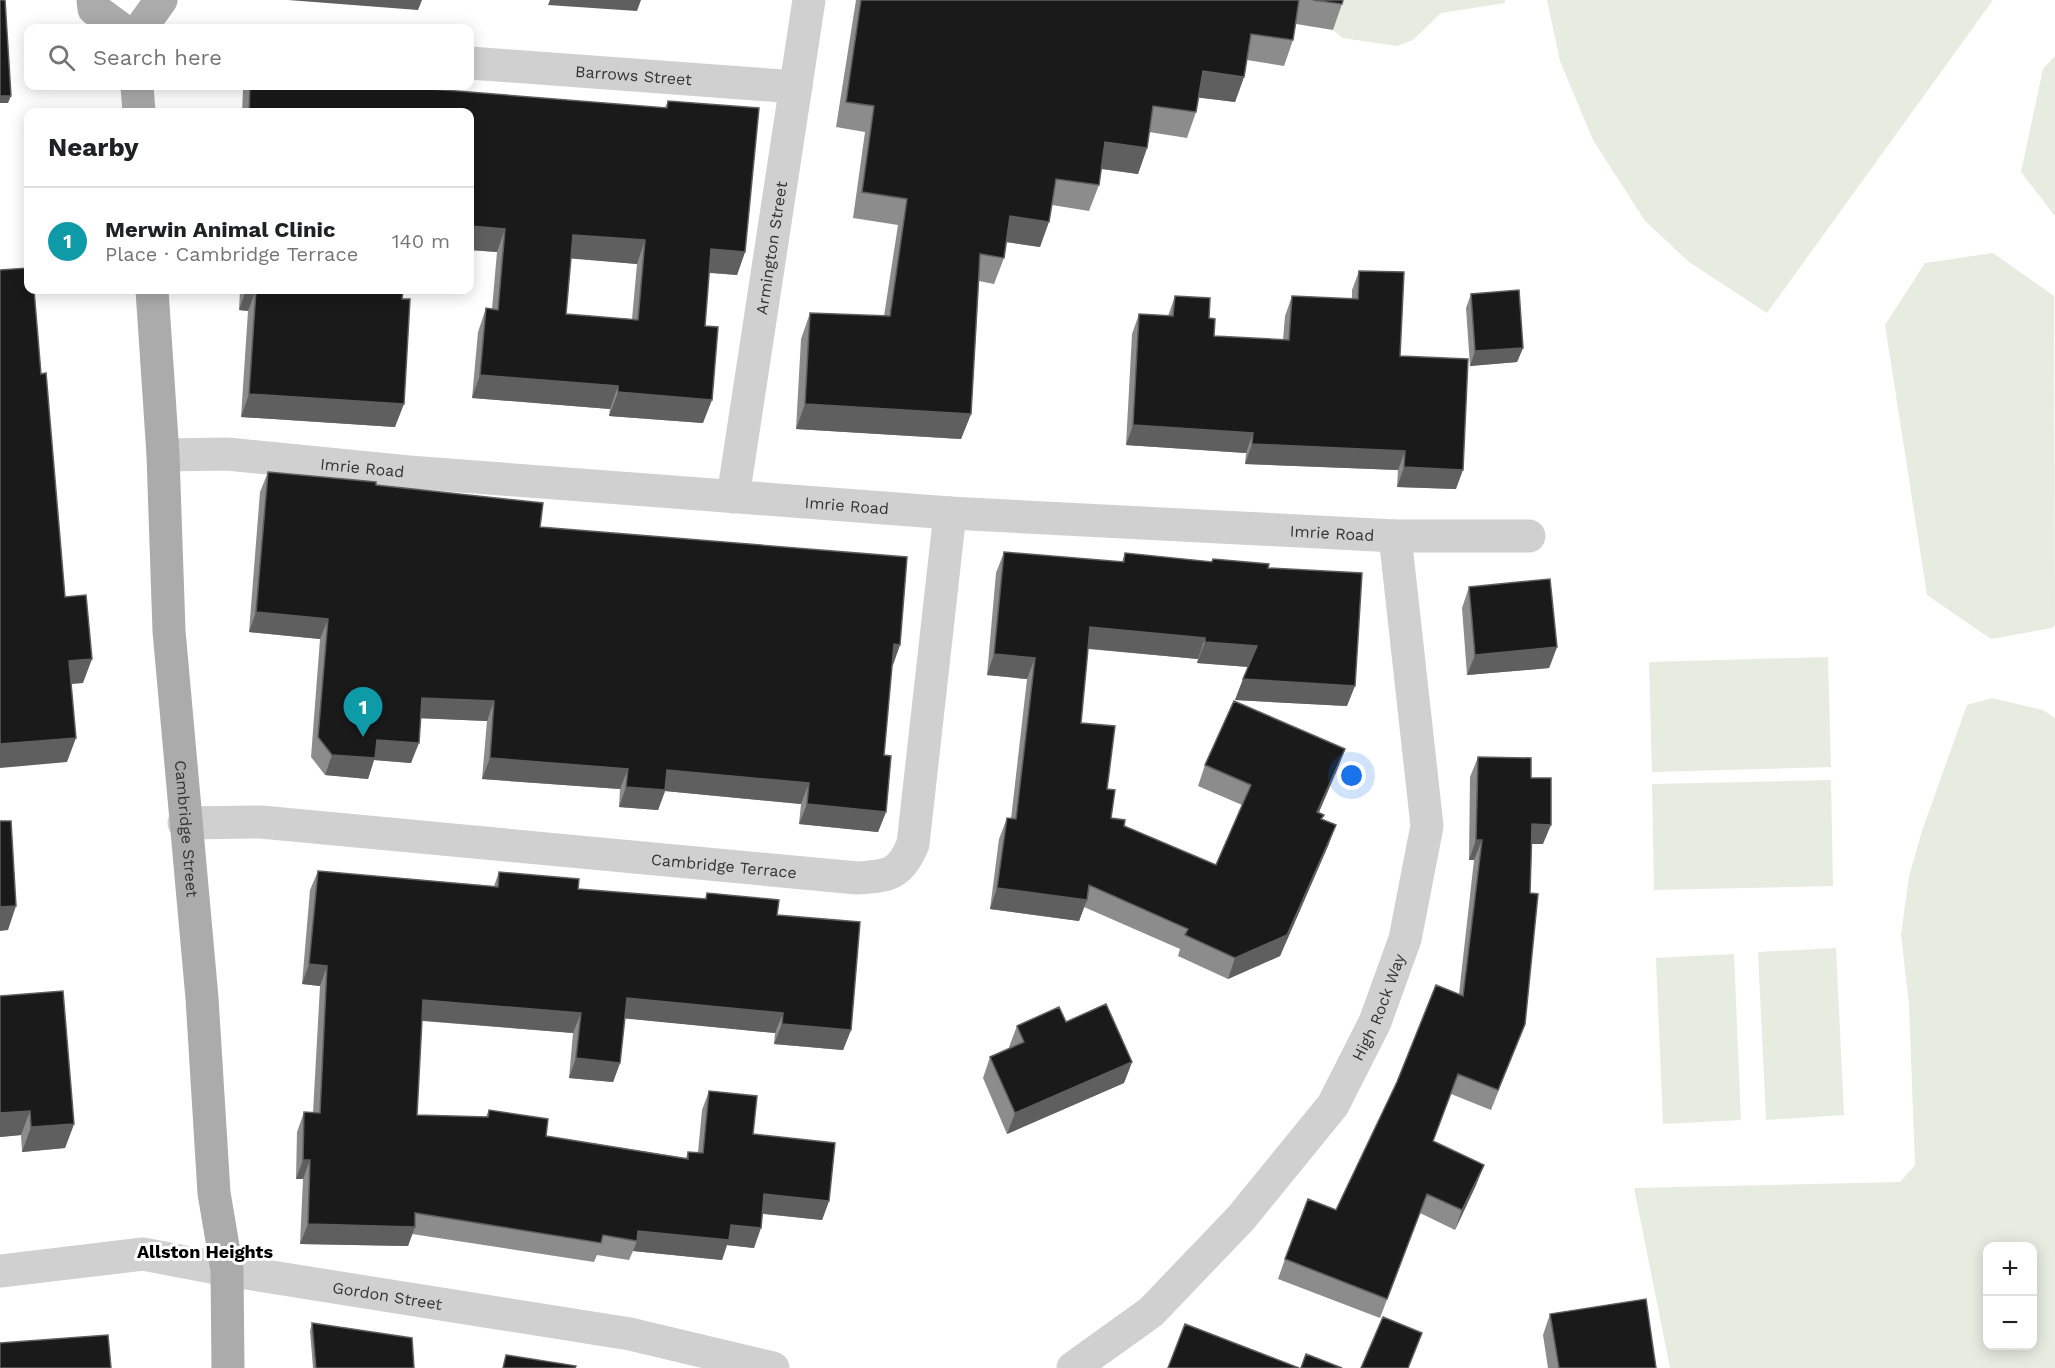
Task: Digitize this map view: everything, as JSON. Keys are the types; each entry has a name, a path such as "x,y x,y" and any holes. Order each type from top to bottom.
{"main road":[{"path":"93,0 94,9 115,24"},
{"path":"144,24 161,0"},
{"path":"137,90 139,108"},
{"name":"Cambridge Street","path":"152,294 163,455 168,631 202,998 214,1193 227,1270 228,1368"}],"street":[{"name":"Armington Street","path":"733,497 809,0"},
{"name":"Barrows Street","path":"474,63 795,87"},
{"name":"Imrie Road","path":"163,455 226,454 409,472 950,513 1395,536 1529,536"},
{"name":"Cambridge Terrace","path":"184,823 261,822 857,878 886,876 905,864 913,844 950,513"},
{"name":"High Rock Way","path":"1073,1368 1151,1312 1241,1218 1333,1106 1375,1022 1406,939 1427,826 1395,536"},
{"name":"Gordon Street","path":"0,1271 143,1254 227,1270 630,1334 773,1368"}],"shaded area":[{"path":"1337,0 1505,0 1505,3 1441,13 1413,40 1397,46 1343,38 1333,30"},
{"path":"1547,0 1993,0 1767,313 1689,262 1645,221 1593,140 1560,61"},
{"path":"2055,56 2055,216 2021,172 2043,69"},
{"path":"1993,253 2054,296 2055,625 2052,628 1991,639 1927,595 1885,325 1925,263"},
{"path":"1828,657 1831,767 1652,772 1649,662"},
{"path":"1992,698 2043,710 2055,718 2055,1368 1670,1368 1634,1188 1900,1182 1915,1165 1909,1004 1901,935 1909,876 1923,828 1967,705"},
{"path":"1831,780 1833,886 1654,890 1652,784"},
{"path":"1836,948 1844,1115 1766,1120 1758,952"},
{"path":"1734,954 1741,1120 1663,1124 1656,958"}],"building":[{"path":"0,0 5,0 11,96 0,96"},
{"path":"861,0 1299,0 1293,40 1251,34 1244,77 1203,71 1196,112 1153,106 1147,148 1105,142 1099,185 1056,179 1049,222 1010,216 1004,258 980,254 971,414 805,404 810,313 890,316 907,199 862,192 874,106 846,102"},
{"path":"1313,0 1343,0 1342,4"},
{"path":"250,90 443,90 667,108 668,101 759,108 745,252 711,249 705,326 718,327 712,400 618,392 618,386 480,375 486,308 498,310 505,229 474,226 474,108 249,108","holes":["573,235 645,240 638,320 566,314"]},
{"path":"24,268 24,294 34,294 41,374 46,373 65,597 86,595 92,659 69,661 76,738 0,744 0,270"},
{"path":"1359,271 1404,272 1400,356 1468,359 1463,470 1404,467 1405,451 1252,444 1253,433 1133,425 1139,314 1173,316 1175,296 1210,298 1209,318 1215,319 1214,336 1289,340 1292,296 1358,299"},
{"path":"1519,290 1523,348 1475,351 1471,294"},
{"path":"256,294 403,294 402,299 410,299 404,404 249,394"},
{"path":"268,472 376,482 376,485 543,503 540,527 907,557 900,645 894,644 884,755 891,756 886,812 807,804 809,783 667,770 665,790 626,787 628,769 490,758 494,701 422,698 419,743 377,740 375,758 332,755 318,737 328,619 256,612"},
{"path":"1004,552 1124,562 1125,553 1212,562 1213,559 1269,564 1268,568 1362,573 1355,686 1243,679 1257,646 1205,642 1205,638 1090,627 1081,723 1115,726 1107,789 1115,790 1111,818 1125,820 1124,826 1216,865 1251,785 1205,765 1234,701 1345,749 1317,812 1324,815 1321,819 1336,825 1287,935 1235,958 1185,935 1188,929 1089,885 1087,900 997,888 1007,818 1016,819 1035,658 994,654"},
{"path":"1550,579 1557,647 1475,655 1469,587"},
{"path":"1478,757 1531,758 1531,778 1551,778 1551,825 1532,824 1530,893 1538,894 1525,1024 1498,1090 1458,1074 1433,1141 1484,1165 1462,1210 1427,1194 1387,1299 1285,1259 1308,1199 1336,1210 1397,1082 1436,985 1463,996 1482,840 1476,840"},
{"path":"0,821 11,821 16,906 0,907"},
{"path":"318,871 498,887 499,872 579,879 578,889 706,899 707,893 779,900 777,915 860,922 851,1030 782,1024 783,1013 627,998 620,1063 576,1058 581,1013 423,1000 417,1115 488,1117 489,1110 548,1119 546,1136 688,1159 688,1152 703,1153 709,1091 757,1096 753,1134 835,1143 829,1201 764,1194 761,1228 731,1225 729,1240 638,1231 637,1241 603,1235 601,1243 415,1213 415,1227 308,1224 310,1160 303,1160 304,1112 320,1113 327,966 309,964"},
{"path":"63,991 74,1124 31,1127 30,1111 0,1113 0,996"},
{"path":"1106,1004 1132,1062 1015,1113 990,1057 1024,1042 1017,1026 1059,1007 1066,1022"},
{"path":"1646,1299 1656,1368 1559,1368 1550,1314"},
{"path":"1383,1317 1422,1333 1408,1368 1361,1368"},
{"path":"312,1323 412,1338 414,1368 316,1368"},
{"path":"1185,1324 1299,1368 1168,1368"},
{"path":"108,1335 111,1368 0,1368 0,1343"},
{"path":"1306,1354 1342,1368 1301,1368"},
{"path":"506,1355 576,1366 575,1368 503,1368"}],"place":[{"name":"Merwin Animal Clinic","path":"363,737"}],"district":[{"name":"Allston Heights","path":"205,1251"}]}
